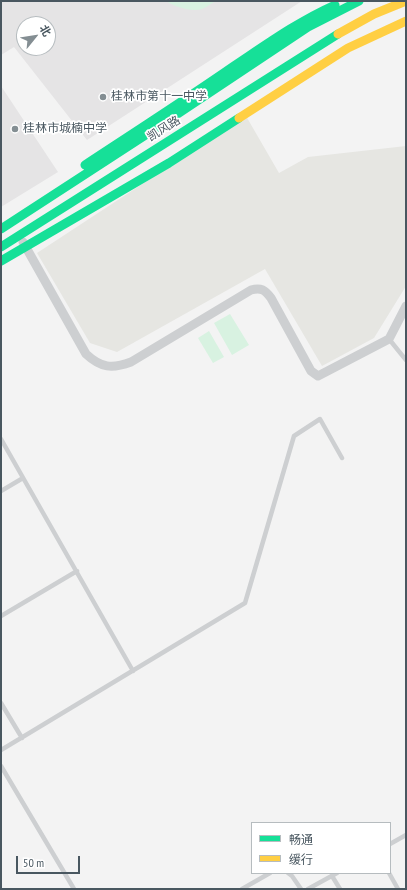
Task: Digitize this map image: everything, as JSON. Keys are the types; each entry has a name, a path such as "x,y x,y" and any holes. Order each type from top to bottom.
{"main road":[{"path":"1,220 235,66 281,34 316,14 343,1"},
{"name":"凯风路","path":"1,229 308,27 359,1"},
{"name":"凯风路","path":"1,247 324,42 392,6 406,2"},
{"path":"1,261 182,156 348,48 406,22"}],"street":[{"path":"11,222 86,354 102,365 112,366 131,362 251,290 258,288 264,290 271,298 311,372 316,376 388,340 406,306"}],"lane":[{"path":"388,340 406,360"},
{"path":"1,750 246,603 294,436 320,419 342,458"},
{"path":"1,439 133,671"},
{"path":"1,491 24,478"},
{"path":"1,616 76,571"},
{"path":"1,703 22,738"},
{"path":"1,766 74,889"},
{"path":"391,843 406,835"},
{"path":"242,889 268,874"},
{"path":"289,874 301,889"},
{"path":"308,889 336,874"},
{"path":"390,874 398,889"},
{"path":"332,876 340,889"}],"shaded area":[{"name":"桂林市第十一中学","path":"1,1 302,1 87,140 21,56 56,56 56,16 16,16 16,50 14,47 1,55"},
{"name":"桂林市城楠中学","path":"1,86 58,172 1,207"},
{"path":"246,116 279,173 308,157 406,146 406,286 374,338 322,366 265,269 117,352 90,343 37,253"}],"green space":[{"path":"166,1 216,1 202,9 193,10 178,7"},
{"path":"230,314 249,345 232,355 214,323"},
{"path":"209,331 224,357 213,363 198,338"}],"traffic: fast":[{"path":"1,229 308,27 359,1"},
{"path":"85,165 179,104 283,33 335,5"},
{"path":"1,247 338,34"},
{"path":"1,261 169,163 239,118"}],"traffic: slow":[{"path":"338,34 374,14 406,1"},
{"path":"239,118 348,48 406,21"}],"place":[{"name":"桂林市第十一中学","path":"103,97"},
{"name":"桂林市城楠中学","path":"15,129"}]}
